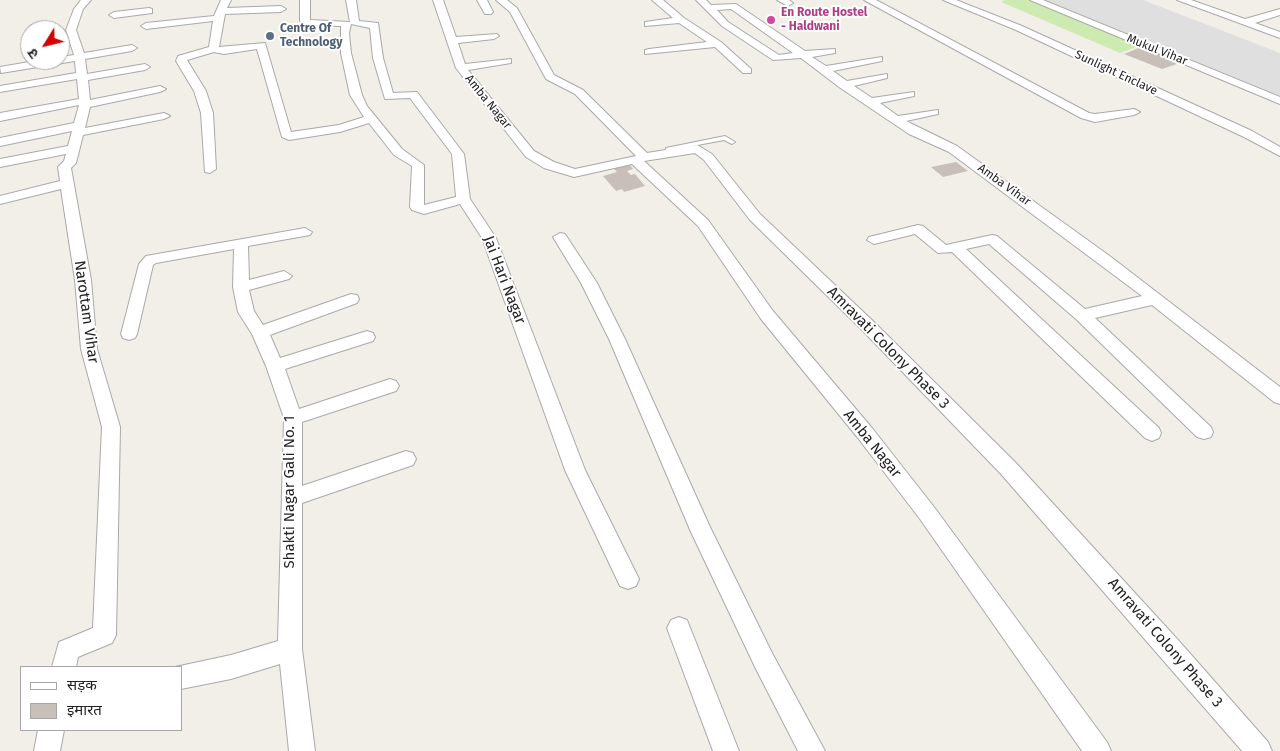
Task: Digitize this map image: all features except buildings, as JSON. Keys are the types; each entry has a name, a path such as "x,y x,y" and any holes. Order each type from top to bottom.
{"street":[{"name":"Narottam Vihar","path":"64,666 67,650 104,635 111,427 89,349 83,280 64,167 70,163 84,103 80,48 71,30 79,9 86,0"},
{"path":"108,26 124,0"},
{"path":"214,49 220,15 226,0"},
{"path":"305,0 305,21 308,23 350,23"},
{"path":"351,0 350,23 344,33 346,52 356,95 371,119 398,152 418,165 417,207 419,209 447,205 463,199"},
{"name":"Amba Nagar","path":"438,0 460,68 530,154 549,165 574,173"},
{"path":"482,0 488,12"},
{"path":"501,0 514,10 550,77 579,92 640,158"},
{"path":"657,0 681,20 717,44 746,71"},
{"path":"870,0 1085,116 1095,118 1134,112"},
{"name":"Sunlight Enclave","path":"948,0 1028,32 1248,134 1280,152"},
{"name":"Mukul Vihar","path":"1035,0 1280,101"},
{"path":"1182,0 1280,35"},
{"name":"Amba Vihar","path":"706,4 733,6 843,85 896,120 913,131 953,149 1106,260 1280,397"},
{"path":"146,26 220,15 281,9"},
{"path":"114,15 149,11"},
{"path":"1247,22 1280,12"},
{"path":"648,24 681,20"},
{"name":"Jai Hari Nagar","path":"350,23 375,25 378,58 390,98 412,94 458,154 463,199 489,238 576,470 628,578"},
{"path":"451,42 494,36"},
{"path":"649,52 717,44"},
{"path":"210,169 207,113 200,91 181,62 182,58 190,55 214,49 224,51 261,45 286,134 289,136 340,128 371,119"},
{"path":"70,54 80,48 132,48"},
{"path":"802,54 831,51"},
{"path":"824,70 878,59"},
{"path":"460,68 507,61"},
{"path":"1,70 20,67"},
{"path":"0,90 145,67"},
{"path":"843,85 883,76"},
{"path":"0,116 160,89"},
{"path":"869,102 910,94"},
{"path":"896,120 934,112"},
{"path":"0,163 77,136 164,116"},
{"path":"0,142 77,136"},
{"name":"Amravati Colony Phase 3","path":"574,173 640,158 697,149 708,157 755,217 1008,468 1171,649 1259,751"},
{"name":"Amba Nagar","path":"640,158 660,186 703,223 767,315 865,433 927,513 1098,751"},
{"path":"0,200 67,183"},
{"path":"874,240 918,229 943,250 992,239 1082,315 1204,432"},
{"path":"129,334 146,264 151,259 305,232"},
{"path":"560,237 589,283 617,339 702,532 764,661 812,751"},
{"name":"Shakti Nagar Gali No. 1","path":"241,243 241,287 246,312 260,332 275,366 293,418 290,649 302,751"},
{"path":"955,247 1152,433"},
{"path":"241,287 284,276"},
{"path":"1082,315 1154,299"},
{"path":"260,332 351,300"},
{"path":"275,366 367,337"},
{"path":"293,418 390,386"},
{"path":"291,498 406,459"},
{"path":"680,628 726,751"},
{"path":"182,677 231,667 290,649"},
{"path":"47,751 51,731"}],"lane":[{"path":"668,153 668,149 725,138 732,142"}],"shaded area":[{"path":"1043,0 1143,0 1280,53 1280,97"}],"green space":[{"path":"1005,0 1030,0 1139,46 1120,53 1001,2"}],"place":[{"name":"En Route Hostel - Haldwani","path":"771,20"},
{"name":"Centre Of Technology","path":"270,36"}]}
